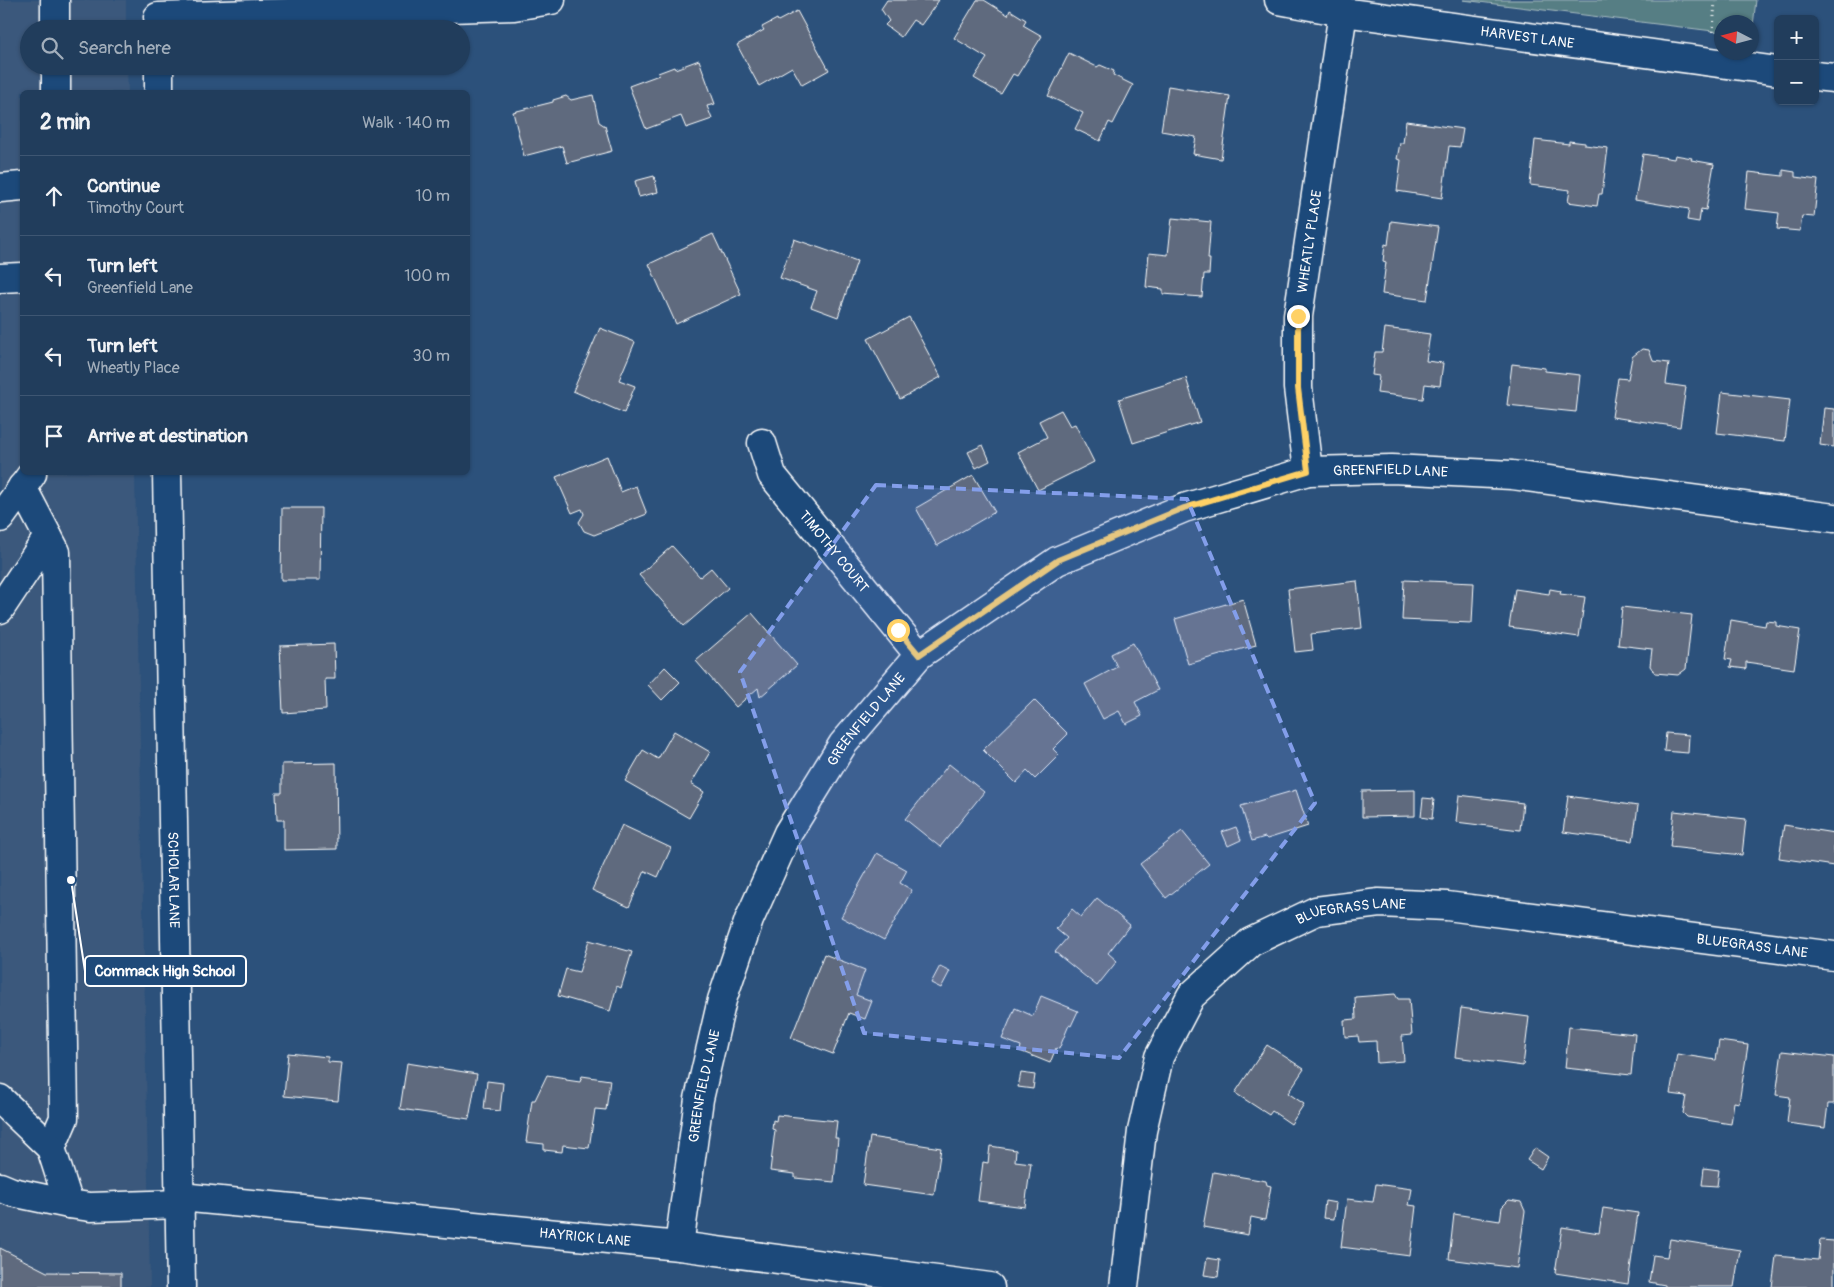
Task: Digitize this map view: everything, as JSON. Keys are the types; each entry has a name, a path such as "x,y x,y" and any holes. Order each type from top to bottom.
{"street":[{"path":"55,0 55,20"},
{"path":"158,15 514,6 551,0"},
{"name":"HARVEST LANE","path":"1279,0 1550,41 1774,70"},
{"name":"WHEATLY PLACE","path":"1308,471 1298,388 1298,316 1325,123 1335,7"},
{"path":"56,75 56,90"},
{"path":"158,75 159,90"},
{"path":"1819,76 1834,78"},
{"path":"0,188 20,186"},
{"path":"0,278 20,277"},
{"name":"TIMOTHY COURT","path":"762,443 772,475 919,655"},
{"name":"GREENFIELD LANE","path":"679,1246 699,1098 722,1000 748,920 788,833 843,744 919,655 1058,560 1184,508 1308,471 1392,469 1512,475 1834,518"},
{"name":"SCHOLAR LANE","path":"167,475 181,1287"},
{"path":"0,518 27,480"},
{"path":"27,480 48,537 56,552 64,1118 51,1148"},
{"path":"0,609 48,537"},
{"name":"BLUEGRASS LANE","path":"1124,1287 1142,1131 1160,1057 1168,1039 1191,996 1251,942 1316,911 1379,902 1448,906 1834,956"},
{"path":"0,1099 51,1148 69,1204"},
{"name":"HAYRICK LANE","path":"0,1188 90,1207 181,1200 679,1246 990,1287"}],"path":[{"path":"1713,38 1715,0"}],"highlighted area":[{"path":"876,485 1187,499 1315,803 1119,1058 864,1033 740,672"}],"shaded area":[{"path":"0,0 126,0 126,20 20,20 20,75 127,75 128,90 20,90 20,475 135,475 150,1287 0,1287"}],"green space":[{"path":"1463,0 1756,0 1754,15 1714,15 1714,31"}],"building":[{"path":"887,0 939,0 921,25 913,20 901,37 885,25 889,21 881,9"},
{"path":"977,0 984,0 1008,15 1010,10 1026,20 1023,25 1042,36 1017,76 1013,74 1001,94 974,78 987,58 954,38"},
{"path":"797,11 829,70 802,85 792,67 759,86 737,45 764,30 762,27"},
{"path":"1069,53 1097,67 1100,65 1114,71 1113,75 1133,85 1113,124 1109,122 1100,141 1075,129 1083,113 1048,96"},
{"path":"699,60 715,104 707,106 712,119 686,128 681,116 646,129 629,86 659,75 658,73 674,67 675,69"},
{"path":"1168,86 1230,96 1221,159 1193,154 1196,137 1161,131"},
{"path":"593,95 599,122 605,126 612,151 567,163 562,146 524,156 513,112 553,102 553,100 566,96 571,100"},
{"path":"1406,121 1463,129 1460,147 1449,146 1442,198 1397,191 1401,160 1397,159 1400,143 1403,143"},
{"path":"1535,140 1569,144 1569,141 1608,148 1602,194 1599,194 1597,206 1568,202 1570,190 1530,185"},
{"path":"1643,154 1674,159 1675,155 1714,164 1706,210 1701,209 1699,222 1687,220 1689,209 1635,200"},
{"path":"1783,170 1795,172 1795,177 1818,180 1814,217 1802,216 1800,231 1777,229 1779,213 1745,209 1749,172 1783,176"},
{"path":"654,176 658,192 639,197 635,181"},
{"path":"1172,218 1211,222 1208,259 1210,259 1209,274 1204,274 1202,297 1163,294 1163,289 1146,287 1149,253 1168,255"},
{"path":"1391,221 1438,227 1427,300 1382,294 1386,262 1383,261 1385,244 1388,245"},
{"path":"713,234 741,294 676,324 649,264"},
{"path":"794,239 857,261 838,317 811,307 817,291 780,278"},
{"path":"909,317 941,377 900,399 868,339"},
{"path":"600,328 635,342 619,380 635,386 624,413 573,391"},
{"path":"1385,328 1430,334 1426,361 1443,363 1440,386 1425,384 1423,399 1377,393 1379,376 1372,375 1375,352 1382,352"},
{"path":"1642,349 1649,350 1653,361 1669,363 1666,384 1686,387 1680,427 1612,417 1618,378 1628,379 1632,357"},
{"path":"1512,364 1545,368 1545,371 1580,375 1576,412 1507,405"},
{"path":"1186,378 1200,422 1133,443 1119,399"},
{"path":"1722,392 1790,400 1785,441 1717,433"},
{"path":"1824,408 1834,409 1834,447 1820,445"},
{"path":"1061,410 1070,426 1075,424 1094,462 1038,490 1018,452 1047,437 1039,421"},
{"path":"983,445 990,461 976,468 968,452"},
{"path":"607,456 621,492 636,486 647,514 594,535 584,531 579,522 584,514 582,509 572,513 556,477"},
{"path":"973,475 995,512 937,546 916,508"},
{"path":"282,508 321,508 320,580 281,580"},
{"path":"672,546 700,577 711,568 728,588 684,626 639,575"},
{"path":"1404,580 1474,583 1472,623 1402,620"},
{"path":"1357,581 1362,628 1311,634 1313,650 1295,652 1288,589"},
{"path":"1515,589 1549,594 1550,589 1561,591 1560,594 1585,597 1579,637 1509,627"},
{"path":"1243,599 1256,645 1188,664 1175,619"},
{"path":"1622,607 1692,615 1686,669 1678,675 1655,673 1650,666 1652,649 1618,645"},
{"path":"752,613 797,665 760,697 758,688 736,707 696,661"},
{"path":"1731,620 1765,626 1766,621 1776,622 1776,626 1800,630 1794,669 1746,662 1746,669 1730,667 1732,660 1725,659"},
{"path":"1133,643 1158,690 1135,702 1142,716 1126,724 1119,711 1103,719 1085,684 1117,667 1111,654"},
{"path":"334,644 335,679 325,679 326,710 283,713 280,646"},
{"path":"665,667 680,682 662,700 648,685"},
{"path":"1034,700 1068,734 1053,749 1059,755 1035,779 1027,771 1016,783 983,750"},
{"path":"674,731 710,752 691,784 704,792 689,818 625,781 643,750 658,759"},
{"path":"1666,733 1689,735 1688,753 1664,751"},
{"path":"336,763 337,849 284,850 284,820 277,820 276,793 282,793 282,764"},
{"path":"949,764 984,792 940,847 905,819"},
{"path":"1296,790 1308,826 1267,839 1265,837 1252,841 1241,806"},
{"path":"1415,790 1415,816 1362,817 1362,791"},
{"path":"1459,795 1523,803 1520,830 1456,822"},
{"path":"1568,796 1638,806 1633,841 1563,832"},
{"path":"1423,798 1434,799 1432,819 1421,817"},
{"path":"1674,811 1746,819 1742,855 1670,847"},
{"path":"622,825 671,848 658,877 645,871 629,907 592,890"},
{"path":"1784,825 1834,833 1834,866 1779,858"},
{"path":"1236,827 1241,840 1228,846 1222,832"},
{"path":"1182,831 1209,864 1166,898 1140,864"},
{"path":"877,853 907,870 900,883 912,890 884,940 841,917"},
{"path":"1097,898 1130,925 1108,953 1117,961 1097,986 1055,952 1067,938 1056,929 1072,909 1081,917"},
{"path":"589,940 632,952 621,988 617,986 610,1011 558,996 566,969 579,972"},
{"path":"824,954 865,970 856,995 872,1001 865,1019 849,1013 833,1054 791,1038"},
{"path":"940,966 950,971 941,988 931,983"},
{"path":"1395,994 1398,999 1409,999 1412,1035 1402,1036 1404,1061 1377,1063 1376,1041 1359,1042 1358,1036 1345,1037 1344,1020 1356,1019 1355,997"},
{"path":"1041,996 1078,1011 1071,1026 1069,1025 1059,1049 1056,1048 1050,1063 1020,1051 1021,1046 1002,1039 1015,1008 1033,1016"},
{"path":"1461,1008 1529,1017 1523,1066 1455,1057"},
{"path":"1569,1027 1635,1034 1631,1075 1565,1068"},
{"path":"1719,1041 1748,1045 1739,1103 1734,1102 1731,1124 1687,1117 1683,1113 1686,1096 1670,1094 1677,1054 1716,1060"},
{"path":"1267,1045 1304,1069 1288,1093 1304,1104 1291,1124 1272,1111 1269,1115 1235,1093"},
{"path":"1782,1051 1834,1057 1834,1104 1828,1104 1825,1128 1787,1123 1790,1097 1776,1095"},
{"path":"288,1053 328,1057 328,1062 342,1063 338,1101 284,1096"},
{"path":"407,1063 477,1074 469,1119 400,1109"},
{"path":"1021,1073 1035,1075 1033,1089 1018,1087"},
{"path":"547,1075 580,1082 582,1076 610,1080 606,1110 595,1109 589,1148 563,1145 562,1152 544,1150 544,1144 526,1142 532,1100 535,1100"},
{"path":"487,1081 503,1083 500,1111 484,1109"},
{"path":"777,1115 837,1121 835,1138 838,1138 834,1182 795,1178 795,1174 770,1171 775,1130 772,1129 773,1120 776,1121"},
{"path":"870,1137 941,1148 934,1195 863,1185"},
{"path":"990,1146 1016,1150 1015,1161 1031,1163 1025,1207 978,1201 983,1162 988,1163"},
{"path":"1535,1148 1548,1157 1541,1169 1527,1160"},
{"path":"1704,1168 1719,1170 1717,1186 1702,1185"},
{"path":"1213,1172 1266,1181 1267,1185 1271,1186 1265,1220 1251,1217 1248,1235 1203,1227"},
{"path":"1376,1184 1412,1189 1409,1205 1416,1206 1410,1256 1341,1247 1347,1199 1373,1202"},
{"path":"1509,1200 1521,1202 1525,1211 1517,1268 1449,1259 1454,1214 1500,1221 1502,1207"},
{"path":"1325,1201 1336,1203 1334,1219 1323,1218"},
{"path":"1603,1208 1638,1213 1628,1284 1555,1273 1562,1227 1599,1233"},
{"path":"1670,1239 1740,1250 1734,1287 1665,1287 1665,1285 1649,1282 1653,1255 1667,1257"},
{"path":"1820,1240 1834,1241 1834,1287 1772,1287 1776,1256 1818,1260"},
{"path":"0,1248 47,1272 121,1273 121,1287 0,1287"},
{"path":"1207,1258 1220,1260 1218,1277 1204,1275"}],"place":[{"name":"Commack High School","path":"71,880"}],"route":[{"path":"898,630 919,655 1058,560 1184,508 1308,471 1298,388 1298,316"}]}
